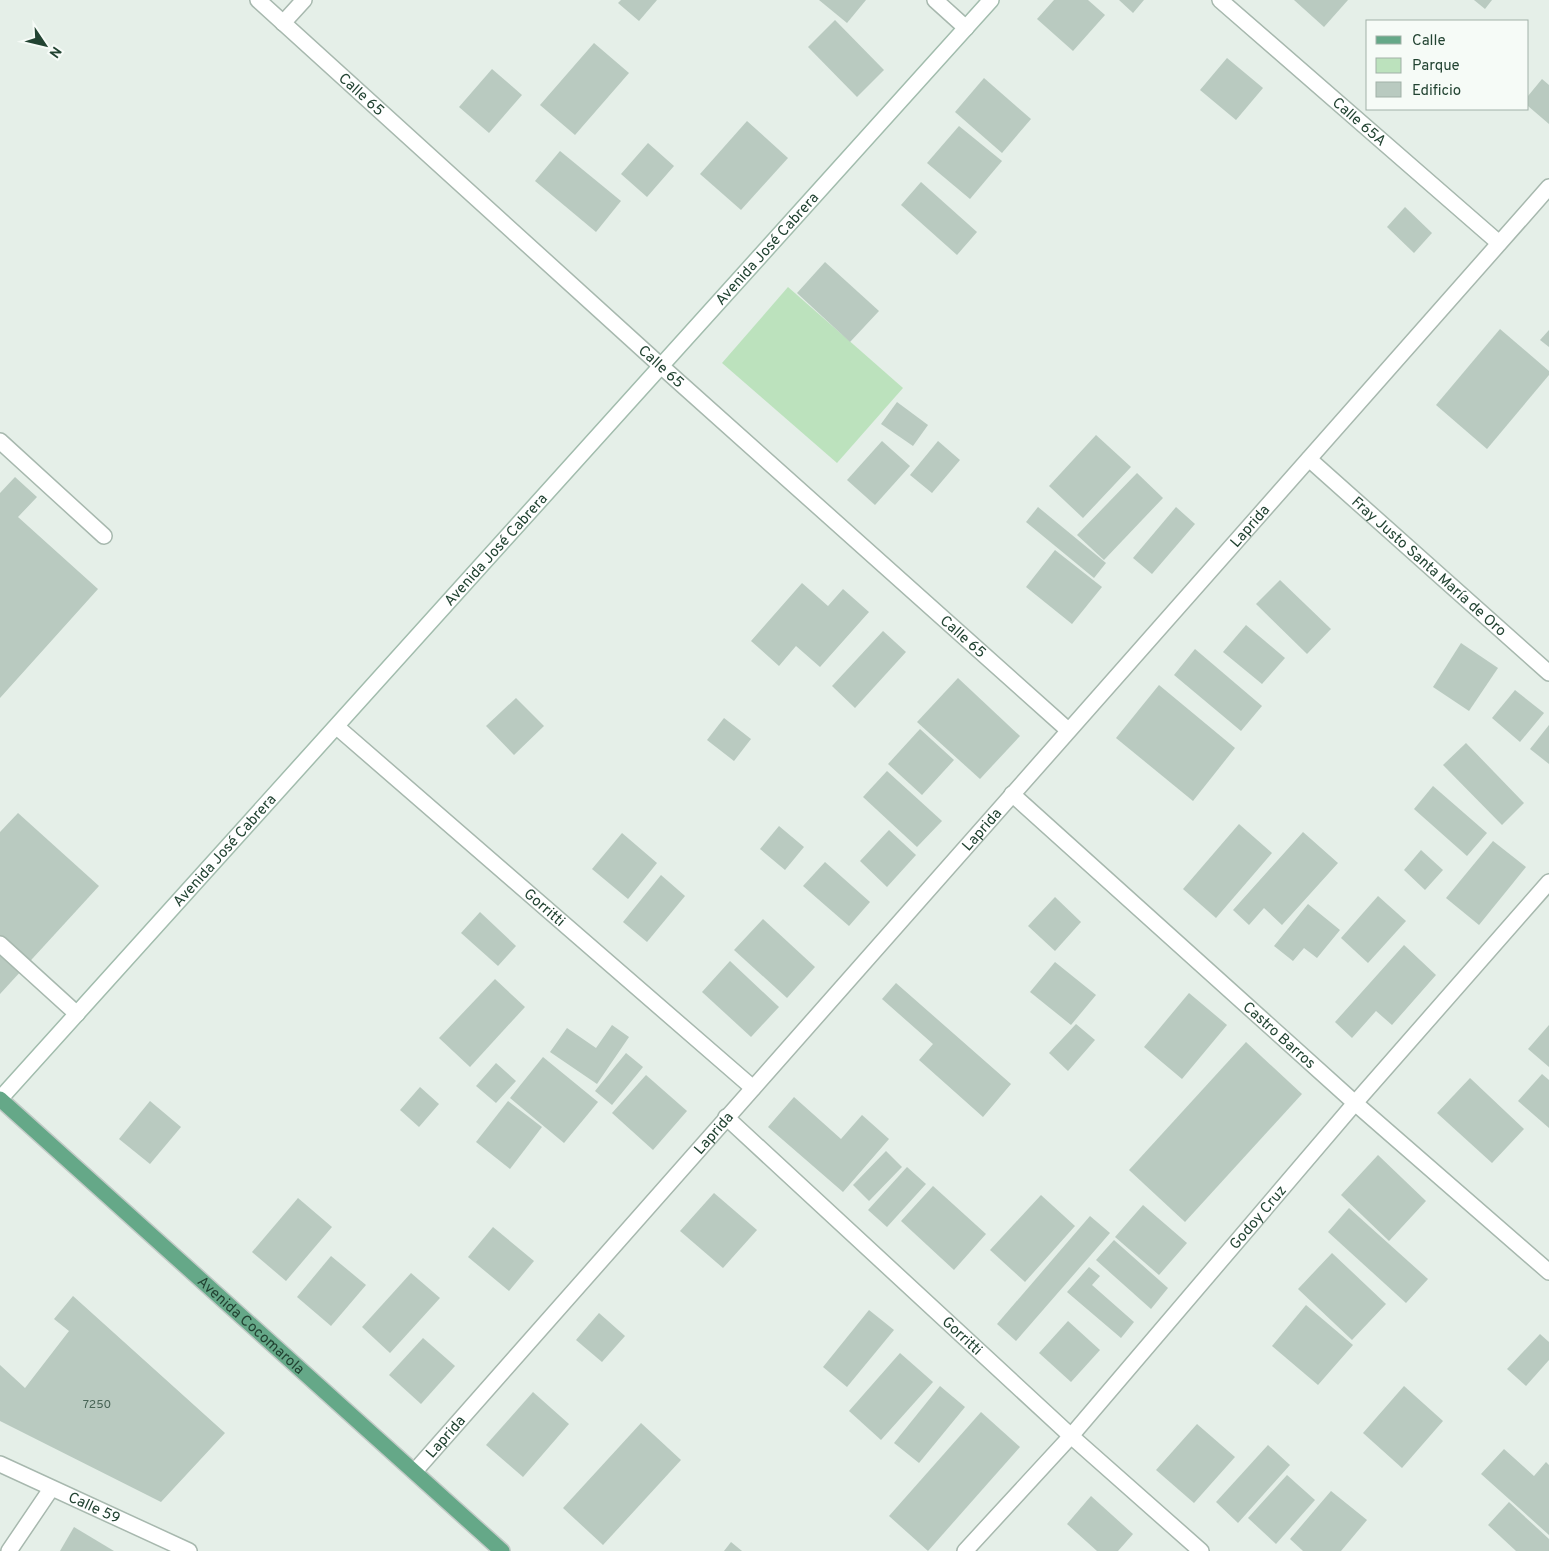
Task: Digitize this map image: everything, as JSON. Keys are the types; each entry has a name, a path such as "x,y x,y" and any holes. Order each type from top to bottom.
{"main road":[{"name":"Avenida Cocomarola","path":"0,1099 502,1551"}],"street":[{"name":"Calle 65","path":"258,0 661,366 1068,730"},
{"path":"283,23 304,0"},
{"path":"935,0 966,28"},
{"name":"Avenida José Cabrera","path":"0,1099 991,0"},
{"name":"Calle 65A","path":"1220,0 1499,243"},
{"name":"Laprida","path":"414,1471 1549,186"},
{"path":"0,440 104,536"},
{"name":"Fray Justo Santa María de Oro","path":"1309,459 1549,673"},
{"name":"Gorritti","path":"337,727 753,1088"},
{"name":"Castro Barros","path":"1012,794 1355,1103 1549,1272"},
{"name":"Godoy Cruz","path":"966,1551 1071,1436 1355,1103 1549,882"},
{"path":"0,944 77,1014"},
{"name":"Gorritti","path":"726,1117 1071,1436 1201,1551"},
{"name":"Calle 59","path":"0,1464 189,1551"},
{"path":"9,1551 51,1489"}],"green space":[{"path":"788,287 903,388 837,463 722,363"}],"building":[{"path":"621,0 657,0 639,21 618,3"},
{"path":"819,0 866,0 847,23"},
{"path":"1054,0 1088,0 1105,15 1073,51 1037,19"},
{"path":"1119,0 1144,0 1133,13"},
{"path":"1294,0 1348,0 1324,27"},
{"path":"1474,0 1492,0 1485,9"},
{"path":"835,20 884,70 857,97 808,47"},
{"path":"594,43 629,73 575,135 540,105"},
{"path":"1227,58 1263,88 1236,120 1200,90"},
{"path":"492,69 522,95 489,133 459,107"},
{"path":"984,78 1031,119 1002,153 955,112"},
{"path":"1542,79 1549,85 1549,124 1529,107 1529,95"},
{"path":"747,121 788,158 741,210 700,174"},
{"path":"959,126 1002,161 970,199 927,163"},
{"path":"648,143 674,166 647,197 621,174"},
{"path":"560,151 621,201 596,232 535,181"},
{"path":"921,182 977,232 957,255 901,205"},
{"path":"1405,207 1432,233 1414,253 1387,227"},
{"path":"825,262 879,311 850,342 797,293"},
{"path":"1500,329 1549,371 1549,375 1487,449 1436,405"},
{"path":"1549,330 1549,347 1540,340"},
{"path":"897,402 928,425 913,446 881,424"},
{"path":"1096,435 1131,467 1083,518 1049,486"},
{"path":"882,441 910,466 875,505 847,480"},
{"path":"938,441 960,460 932,493 910,475"},
{"path":"1137,473 1163,498 1104,560 1077,535"},
{"path":"15,477 37,497 18,517 98,589 0,698 0,493"},
{"path":"1038,507 1106,563 1094,578 1026,522"},
{"path":"1176,507 1195,524 1152,574 1133,558"},
{"path":"1055,550 1102,587 1072,624 1026,587"},
{"path":"1280,580 1331,629 1307,654 1256,604"},
{"path":"802,583 828,606 843,589 869,612 820,667 796,646 779,666 751,641"},
{"path":"1246,625 1285,658 1262,684 1223,652"},
{"path":"883,631 906,652 855,708 832,686"},
{"path":"1461,643 1498,668 1469,711 1433,687"},
{"path":"1195,649 1262,706 1241,731 1174,675"},
{"path":"958,678 1020,736 980,779 917,722"},
{"path":"1159,685 1235,748 1193,801 1116,738"},
{"path":"1515,690 1544,713 1520,742 1492,718"},
{"path":"516,698 544,726 514,755 486,726"},
{"path":"724,718 751,739 734,761 707,740"},
{"path":"1549,725 1549,764 1530,749"},
{"path":"920,729 954,760 922,795 888,764"},
{"path":"1466,743 1524,803 1502,825 1443,765"},
{"path":"887,771 942,821 917,847 863,797"},
{"path":"1433,786 1487,833 1467,856 1414,809"},
{"path":"18,813 99,886 0,994 0,832"},
{"path":"1239,824 1272,853 1216,918 1183,889"},
{"path":"779,826 804,847 785,870 760,849"},
{"path":"889,830 916,855 887,887 860,861"},
{"path":"1303,832 1338,863 1282,925 1264,908 1249,925 1233,910"},
{"path":"622,833 657,863 628,899 592,869"},
{"path":"1493,841 1526,867 1479,925 1446,898"},
{"path":"1421,850 1443,870 1425,890 1404,870"},
{"path":"825,862 870,902 849,926 803,886"},
{"path":"661,875 685,896 647,942 623,922"},
{"path":"1378,896 1406,921 1368,963 1341,938"},
{"path":"1055,897 1081,922 1055,951 1028,926"},
{"path":"1308,904 1340,930 1317,958 1304,948 1293,961 1274,946"},
{"path":"480,912 516,946 498,966 461,933"},
{"path":"763,919 815,967 787,998 734,950"},
{"path":"1404,945 1436,975 1392,1025 1376,1011 1352,1038 1335,1022"},
{"path":"730,961 779,1007 751,1037 702,992"},
{"path":"1055,962 1096,995 1071,1025 1030,992"},
{"path":"495,979 525,1007 470,1067 439,1038"},
{"path":"896,983 1011,1084 983,1117 919,1060 933,1044 882,999"},
{"path":"1189,993 1227,1025 1182,1079 1144,1047"},
{"path":"1076,1024 1095,1040 1068,1071 1049,1053"},
{"path":"612,1025 629,1037 597,1084 550,1052 567,1028 596,1048"},
{"path":"1549,1025 1549,1067 1528,1049"},
{"path":"1246,1042 1302,1094 1185,1222 1129,1170"},
{"path":"626,1053 643,1067 612,1105 595,1091"},
{"path":"543,1057 598,1102 564,1143 510,1098"},
{"path":"496,1063 516,1081 496,1103 476,1086"},
{"path":"1542,1074 1549,1080 1549,1128 1518,1101"},
{"path":"646,1075 687,1111 653,1150 612,1113"},
{"path":"1470,1078 1524,1129 1492,1163 1437,1113"},
{"path":"420,1087 439,1104 419,1127 400,1110"},
{"path":"794,1097 841,1139 862,1115 889,1139 843,1192 768,1127"},
{"path":"150,1101 181,1127 150,1164 119,1139"},
{"path":"508,1101 542,1127 510,1169 476,1142"},
{"path":"886,1151 902,1167 869,1201 853,1185"},
{"path":"1378,1155 1426,1201 1389,1241 1341,1195"},
{"path":"907,1167 926,1184 887,1227 868,1210"},
{"path":"933,1186 986,1234 954,1270 901,1221"},
{"path":"714,1193 757,1230 723,1268 680,1231"},
{"path":"1041,1195 1075,1226 1025,1282 990,1250"},
{"path":"298,1198 332,1227 286,1281 252,1252"},
{"path":"1143,1205 1187,1243 1159,1275 1115,1237"},
{"path":"1349,1208 1428,1279 1406,1303 1328,1232"},
{"path":"1090,1216 1110,1233 1016,1341 997,1324"},
{"path":"493,1227 534,1261 509,1291 468,1257"},
{"path":"1114,1240 1168,1288 1151,1309 1096,1260"},
{"path":"1332,1253 1386,1304 1352,1340 1298,1289"},
{"path":"331,1256 366,1285 331,1326 297,1297"},
{"path":"1089,1267 1100,1276 1092,1285 1134,1322 1121,1338 1067,1292"},
{"path":"411,1273 440,1298 390,1353 362,1327"},
{"path":"73,1296 225,1433 161,1502 0,1421 0,1365 25,1388 69,1331 54,1319"},
{"path":"1306,1305 1353,1345 1318,1385 1272,1346"},
{"path":"869,1310 894,1330 847,1387 823,1367"},
{"path":"599,1313 625,1336 602,1362 576,1340"},
{"path":"1068,1321 1100,1350 1071,1382 1039,1353"},
{"path":"1540,1334 1549,1342 1549,1360 1526,1386 1507,1369"},
{"path":"423,1338 455,1366 421,1404 389,1375"},
{"path":"900,1353 933,1382 881,1440 849,1411"},
{"path":"940,1386 965,1407 919,1463 894,1443"},
{"path":"1404,1386 1443,1421 1402,1468 1363,1433"},
{"path":"533,1392 569,1424 523,1477 486,1445"},
{"path":"981,1412 1020,1447 928,1551 889,1516"},
{"path":"641,1423 681,1460 603,1545 563,1508"},
{"path":"1197,1424 1235,1457 1194,1503 1156,1470"},
{"path":"1268,1445 1290,1465 1238,1523 1216,1502"},
{"path":"1504,1449 1534,1476 1546,1462 1549,1465 1549,1535 1481,1474"},
{"path":"1287,1475 1315,1500 1276,1544 1248,1518"},
{"path":"1331,1491 1367,1520 1341,1551 1303,1551 1290,1539"},
{"path":"1091,1496 1133,1534 1118,1551 1097,1551 1067,1524"},
{"path":"1509,1502 1549,1539 1549,1551 1516,1551 1488,1525"},
{"path":"74,1527 114,1551 60,1551"},
{"path":"731,1542 742,1551 724,1551"}]}
